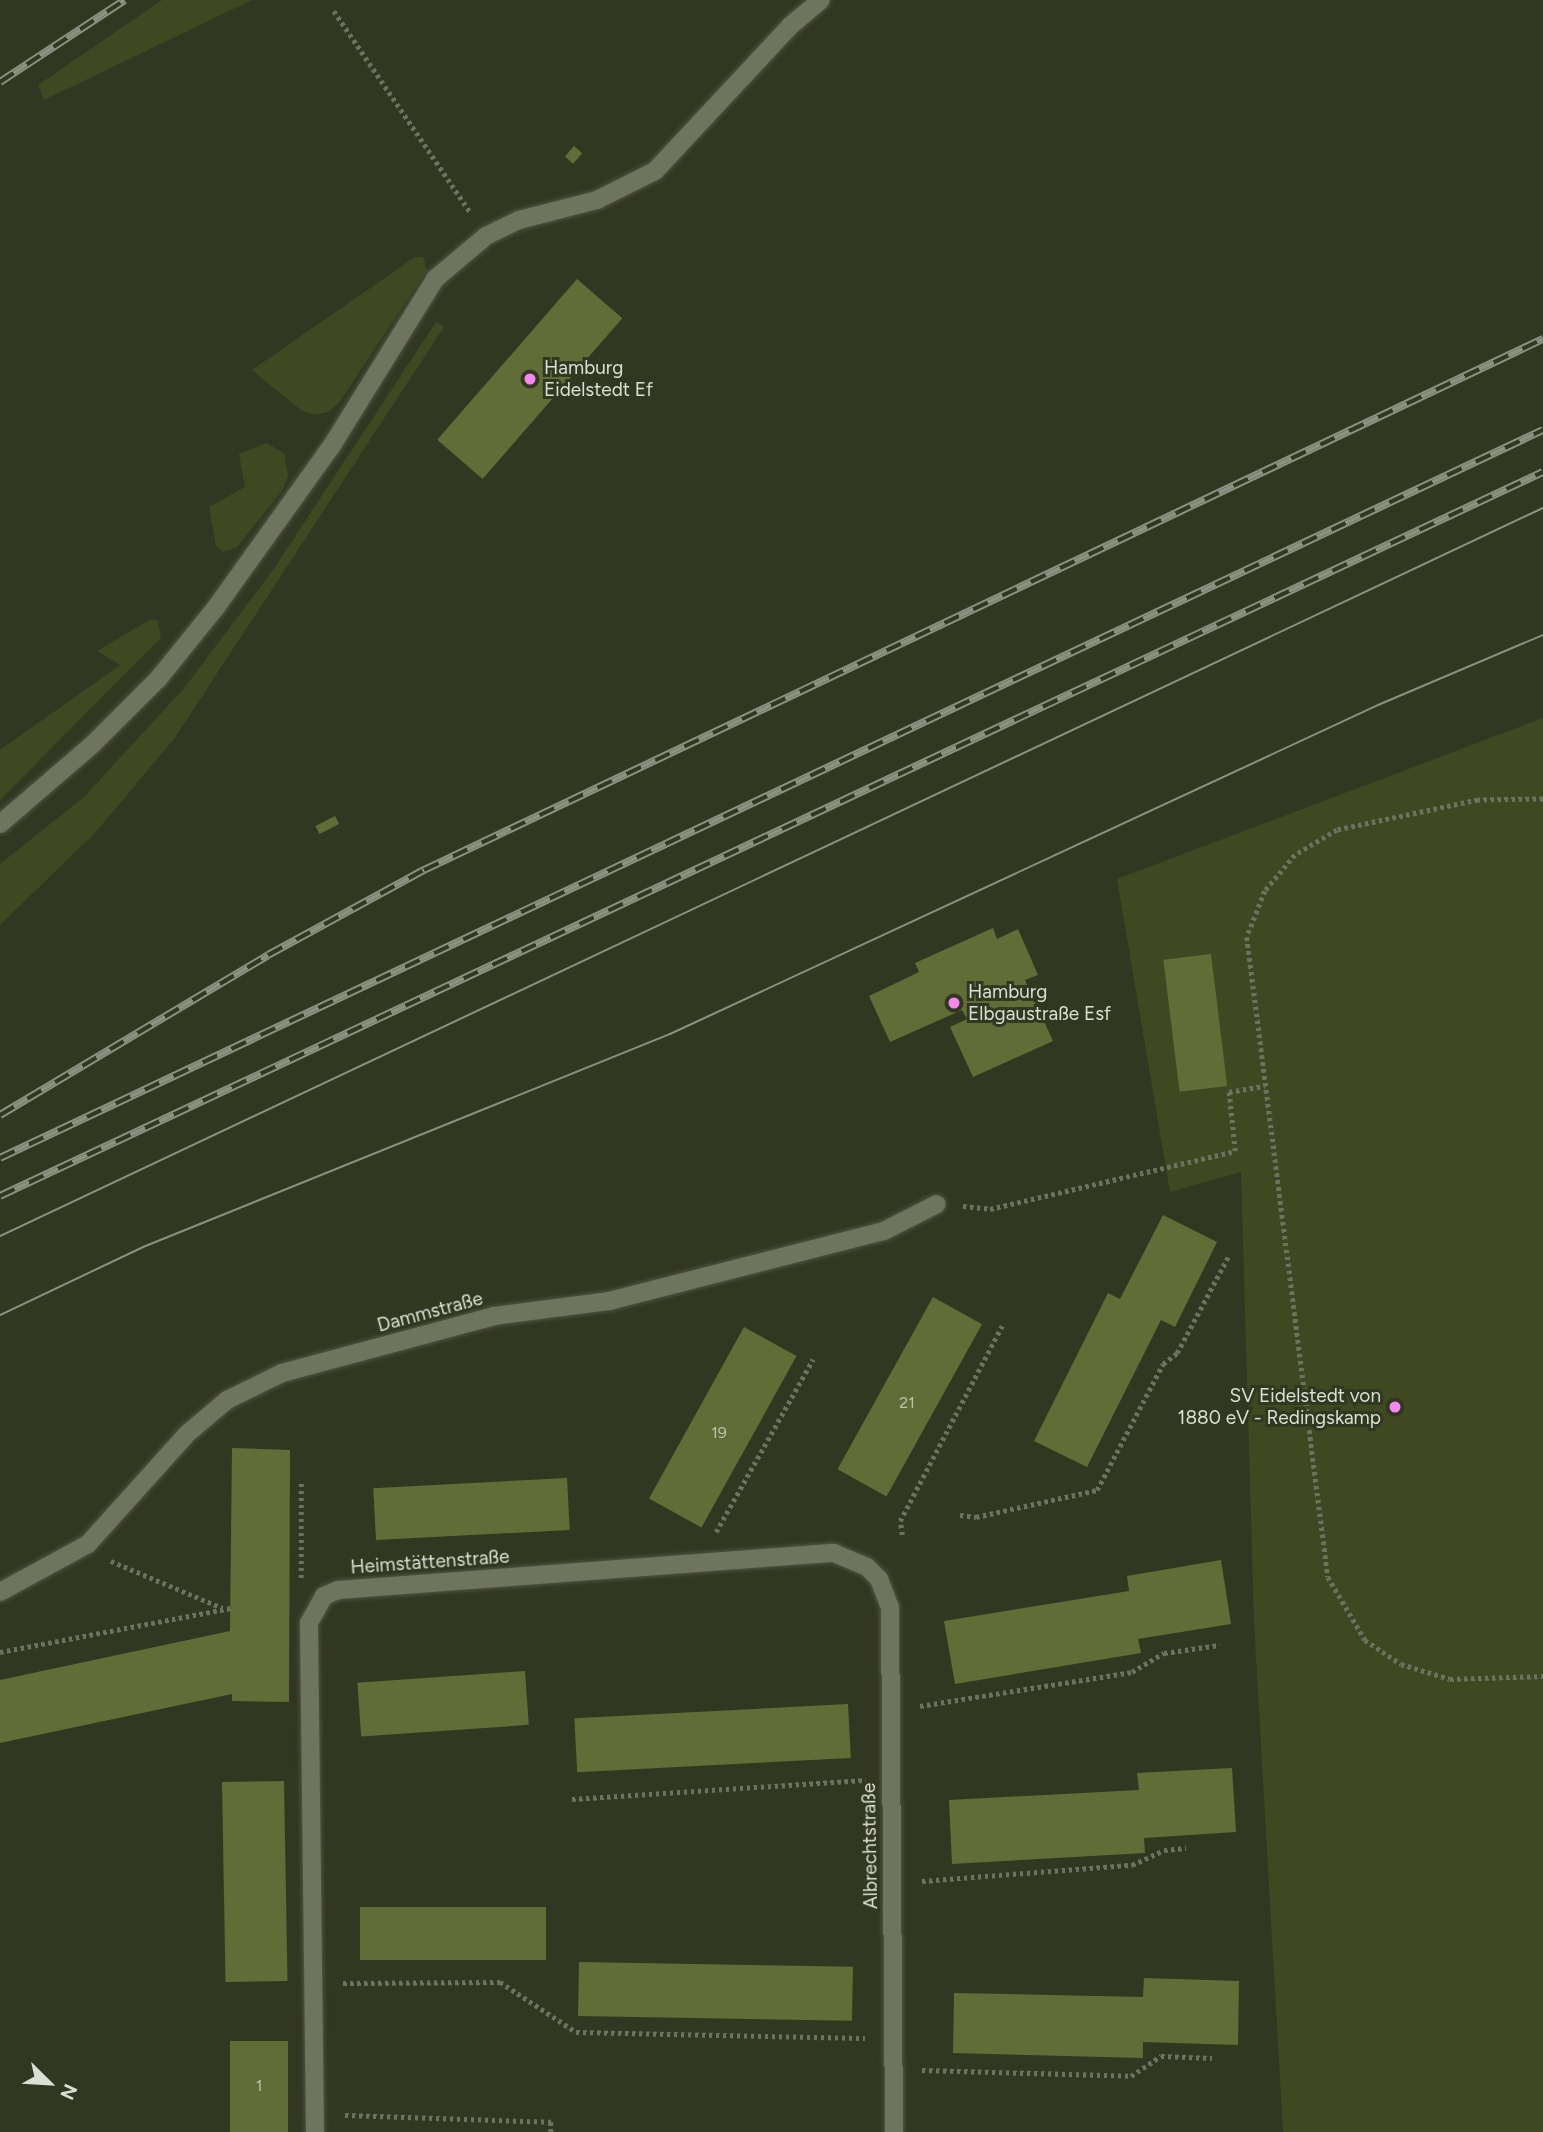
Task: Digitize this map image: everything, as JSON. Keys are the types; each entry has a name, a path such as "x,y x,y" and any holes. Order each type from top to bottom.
{"street":[{"path":"0,824 93,745 159,678 217,606 331,447 435,279 486,236 519,220 597,200 655,171 790,26 821,0"},
{"name":"Dammstraße","path":"0,1592 89,1544 188,1433 227,1400 282,1373 494,1316 609,1301 884,1231 937,1204"},
{"name":"Heimstättenstraße","path":"315,2132 309,1623 324,1596 338,1590 834,1553 867,1567"},
{"name":"Albrechtstraße","path":"867,1567 879,1579 890,1607 894,2132"}],"path":[{"path":"334,11 486,236"},
{"path":"1543,799 1478,800 1337,831 1295,855 1265,891 1247,937 1328,1577 1365,1640 1401,1664 1450,1679 1543,1676"},
{"path":"937,1204 990,1209 1235,1152 1229,1092 1264,1086"},
{"path":"960,1515 976,1517 1097,1490 1163,1364 1177,1353 1227,1257"},
{"path":"902,1535 901,1521 1002,1326"},
{"path":"713,1538 813,1359"},
{"path":"301,1483 301,1586"},
{"path":"100,1555 223,1608"},
{"path":"0,1652 231,1608"},
{"path":"909,1708 1132,1672 1164,1653 1219,1645"},
{"path":"572,1799 871,1779"},
{"path":"910,1882 1132,1865 1164,1850 1186,1848"},
{"path":"331,1983 500,1982 576,2032 873,2038"},
{"path":"914,2070 1131,2076 1161,2056 1212,2058"},
{"path":"330,2115 551,2122 551,2132"}],"green space":[{"path":"162,0 252,0 44,100 38,85"},
{"path":"415,257 423,257 427,270 339,403 328,412 315,415 302,411 252,370"},
{"path":"436,322 444,327 174,739 94,834 0,925 0,864 84,797 185,687 273,570"},
{"path":"266,443 284,453 288,476 282,491 237,547 223,552 216,546 209,507 245,487 239,454"},
{"path":"151,619 158,621 161,638 0,800 0,750 120,665 97,651"},
{"name":"SV Eidelstedt von 1880 eV - Redingskamp","path":"1543,718 1543,2132 1283,2132 1254,1622 1241,1172 1170,1192 1117,879"}],"building":[{"path":"574,146 582,153 573,164 565,157"},
{"name":"Hamburg Eidelstedt Ef","path":"577,279 622,318 483,479 437,440"},
{"path":"335,816 339,824 319,834 315,826"},
{"name":"Hamburg Elbgaustraße Esf","path":"993,928 997,939 1018,929 1038,975 1025,980 1053,1041 973,1077 950,1027 967,1019 962,1010 890,1042 869,996 919,972 915,963"},
{"path":"1211,954 1227,1086 1180,1092 1163,960"},
{"path":"1163,1215 1217,1242 1175,1327 1161,1320 1087,1467 1034,1441 1108,1293 1120,1299"},
{"path":"933,1297 982,1324 886,1496 837,1469"},
{"path":"744,1327 796,1356 701,1528 649,1498"},
{"path":"232,1448 290,1450 289,1702 232,1701 232,1694 0,1743 0,1680 230,1631"},
{"path":"567,1478 570,1530 376,1540 373,1488"},
{"path":"1221,1560 1231,1624 1138,1639 1141,1653 955,1684 944,1621 1129,1591 1127,1576"},
{"path":"525,1671 529,1725 361,1737 357,1683"},
{"path":"848,1704 851,1758 577,1772 574,1718"},
{"path":"1232,1768 1236,1832 1144,1838 1145,1853 952,1864 949,1800 1139,1790 1137,1773"},
{"path":"284,1781 287,1981 225,1982 222,1782"},
{"path":"360,1907 546,1907 546,1960 360,1960"},
{"path":"579,1962 853,1967 852,2021 578,2016"},
{"path":"1144,1978 1239,1981 1238,2045 1143,2042 1143,2058 953,2053 954,1993 1143,1997"},
{"path":"230,2041 288,2041 288,2132 230,2132"}],"tram line":[{"path":"0,1236 1543,508"},
{"path":"0,1315 143,1247 670,1034 1378,705 1543,635"}],"railway":[{"path":"0,82 125,0"},
{"path":"0,1115 268,955 424,870 1543,339"},
{"path":"0,1158 1543,430"},
{"path":"0,1196 1543,472"}],"place":[{"name":"Hamburg Eidelstedt Ef","path":"530,379"},
{"name":"Hamburg Elbgaustraße Esf","path":"954,1003"},
{"name":"SV Eidelstedt von 1880 eV - Redingskamp","path":"1395,1407"}]}
